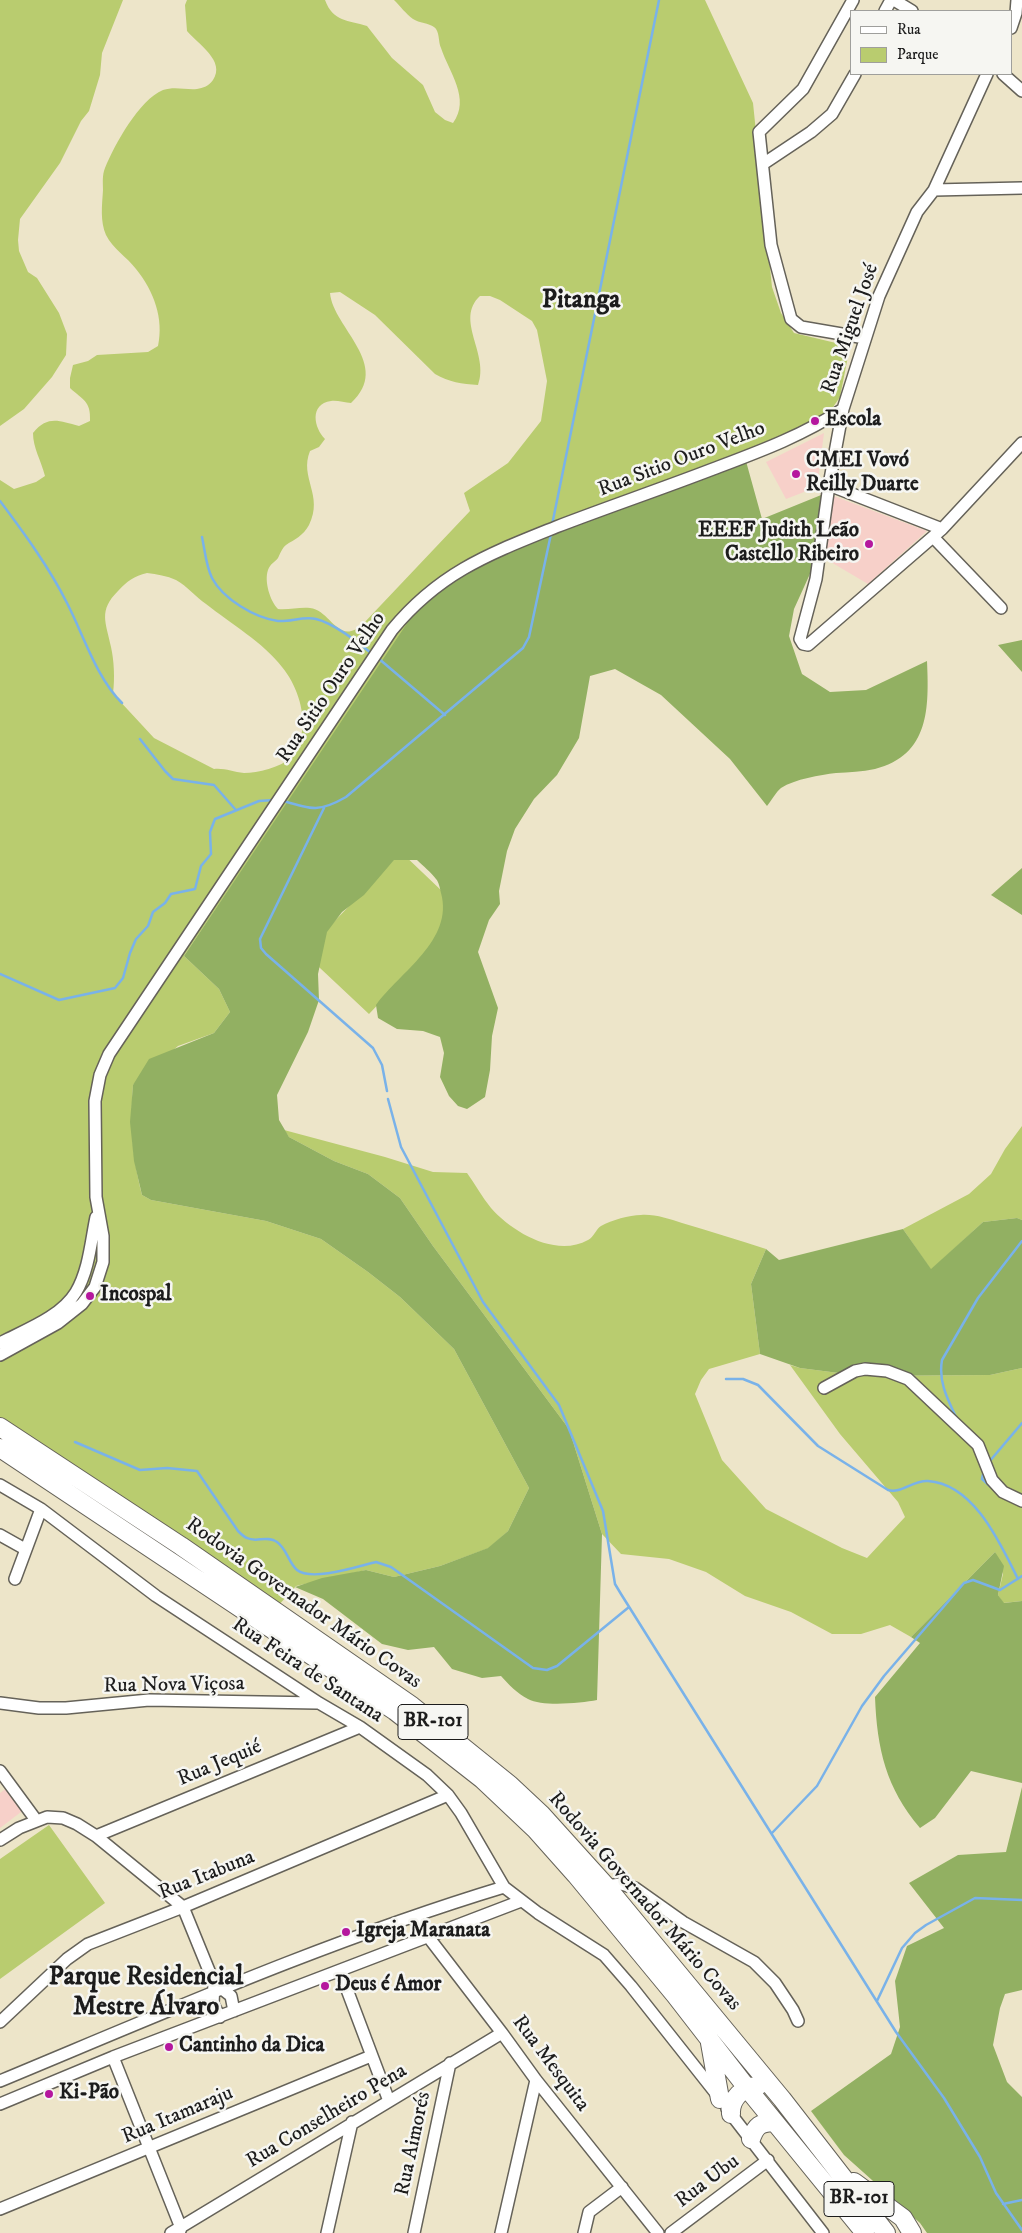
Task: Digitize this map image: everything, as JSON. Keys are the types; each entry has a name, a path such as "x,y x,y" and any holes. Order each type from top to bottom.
{"main road":[{"name":"Rodovia Governador Mário Covas","path":"0,1427 181,1546 431,1720 510,1785 541,1814 606,1886 782,2099 886,2233"},
{"name":"Rodovia Governador Mário Covas","path":"0,1448 395,1710 482,1779 536,1830 576,1875 675,1995 774,2122 865,2233"},
{"path":"710,2040 720,2099"},
{"path":"731,2114 733,2101 747,2088 759,2086 782,2099"},
{"path":"751,2139 755,2128 761,2123 774,2122"},
{"path":"832,2164 903,2218 912,2233"},
{"path":"834,2195 869,2233"}],"street":[{"path":"853,0 803,89 759,132 771,244 791,319 801,327 865,338"},
{"path":"892,0 910,10"},
{"path":"1012,25 1016,13 1016,0"},
{"path":"763,164 811,132 832,114 854,75"},
{"name":"Rua Miguel José","path":"938,533 808,645 803,644 800,639 816,579 829,485 843,409 865,338 879,296 917,212 934,190 987,75"},
{"path":"1004,75 1022,91"},
{"path":"934,190 1022,188"},
{"name":"Rua Sitio Ouro Velho","path":"0,1355 58,1323 82,1304 94,1287 103,1262 103,1236 97,1213 95,1100 100,1075 109,1054 143,1000 246,851 392,630 412,606 432,589 458,572 502,548 763,450 816,427 843,409"},
{"path":"938,533 1022,443"},
{"path":"829,485 938,533 1001,608"},
{"name":"Rua Sitio Ouro Velho","path":"0,1343 43,1320 70,1300 77,1291 84,1270 97,1213"},
{"path":"824,1388 855,1371 865,1369 887,1371 908,1379 978,1445 992,1480 1002,1492 1022,1501"},
{"name":"Rua Feira de Santana","path":"0,1485 41,1509 156,1596 319,1703 360,1727 427,1775 448,1796 469,1826 504,1887 521,1901 604,1955 631,1986 824,2233"},
{"path":"15,1579 41,1509"},
{"path":"0,1535 25,1550"},
{"name":"Rua Nova Viçosa","path":"0,1703 39,1708 66,1708 149,1700 319,1703"},
{"name":"Rua Jequié","path":"96,1836 360,1727"},
{"path":"0,1771 36,1820"},
{"name":"Rua Itabuna","path":"0,2022 78,1950 104,1937 183,1907 448,1796"},
{"path":"0,1840 36,1820 47,1817 62,1818 77,1824 96,1836 183,1907 216,1988 213,2004 220,2017"},
{"path":"606,1886 621,1884 635,1888 683,1922 754,1962 775,1983 798,2021"},
{"path":"0,2081 216,1988 413,1917 504,1887"},
{"path":"0,2104 113,2057 521,1901"},
{"name":"Rua Mesquita","path":"413,1917 502,2032 536,2080 658,2233"},
{"path":"340,1971 389,2100"},
{"path":"216,1988 231,1996 234,2011"},
{"name":"Rua Conselheiro Pena","path":"177,2231 352,2122 502,2032"},
{"name":"Rua Itamaraju","path":"0,2209 371,2056"},
{"path":"113,2057 150,2148 177,2231"},
{"name":"Rua Aimorés","path":"414,2233 450,2063"},
{"path":"501,2233 536,2080"},
{"path":"327,2233 352,2122"},
{"name":"Rua Ubu","path":"671,2233 768,2160"},
{"path":"584,2233 590,2212 622,2187"}],"shaded area":[{"name":"CMEI Vovó Reilly Duarte","path":"824,433 817,487 786,499 766,462"},
{"name":"EEEF Judith Leão Castello Ribeiro","path":"831,495 927,531 868,584 824,558"},
{"path":"8,1787 25,1809 0,1828 0,1793"}],"green space":[{"path":"0,0 123,0 102,53 100,75 89,111 81,121 60,163 20,219 19,251 28,272 37,278 59,313 67,334 66,355 52,377 24,409 0,426"},
{"path":"187,0 325,0 328,7 337,16 347,21 367,26 392,58 423,85 435,112 445,120 453,123 460,105 459,95 440,46 437,31 432,26 413,19 394,0 705,0 753,103 772,287 781,313 794,333 836,343 849,351 840,397 831,410 790,435 567,526 309,771 184,956 219,989 230,1012 214,1033 178,1046 133,1085 133,1140 142,1195 151,1200 266,1221 321,1239 368,1272 400,1297 454,1349 529,1488 508,1531 489,1548 440,1566 394,1577 366,1570 296,1586 277,1607 0,1422 0,480 14,489 36,482 45,476 33,438 33,433 38,427 54,421 79,426 90,421 88,405 70,388 73,365 88,361 97,355 148,352 158,346 160,326 156,306 148,287 132,265 112,245 104,230 102,213 103,176 109,158 121,135 145,103 154,95 167,89 201,88 213,80 216,66 209,53 187,31 185,5","holes":["340,292 375,315 435,374 456,382 478,385 480,361 470,316 473,305 480,296 490,296 500,300 532,321 537,330 547,381 541,421 508,463 464,493 470,511 363,624 354,630 347,631 341,630 317,610 310,608 278,609 270,596 267,585 267,575 270,566 278,558 285,546 304,532 313,514 313,496 307,470 307,461 310,451 319,447 325,439 316,423 317,411 324,403 331,401 351,403 362,389 366,375 364,361 333,306 330,293","147,573 166,576 180,582 275,658 291,681 301,706 302,735 298,749 291,758 275,767 256,772 244,773 214,769 154,738 116,697 113,693 112,652 106,624 106,611 112,598 125,584 134,577"]},
{"path":"744,454 762,519 831,491 814,565 794,609 789,636 802,674 830,692 866,690 927,661 926,712 916,741 907,753 893,762 875,769 823,775 787,785 779,790 767,806 730,759 661,695 615,669 590,676 579,738 557,775 534,799 515,829 507,851 499,891 500,904 489,920 478,952 498,1008 492,1036 490,1070 485,1097 467,1109 458,1106 449,1096 440,1077 444,1053 440,1037 423,1031 397,1029 378,1018 376,1005 422,954 440,926 443,910 439,884 432,874 417,860 394,860 364,895 342,912 327,932 318,974 319,1000 308,1032 277,1095 279,1120 289,1137 334,1161 368,1174 400,1198 433,1246 569,1429 602,1534 597,1700 572,1703 543,1703 524,1697 513,1689 501,1676 482,1678 452,1669 434,1647 408,1650 382,1644 323,1599 295,1587 322,1578 366,1570 394,1577 440,1566 488,1548 508,1531 529,1488 454,1349 400,1297 368,1272 321,1239 266,1221 151,1200 142,1195 134,1161 130,1122 133,1085 149,1059 214,1033 230,1012 219,989 184,956 420,604 487,557"},
{"path":"1022,640 1022,672 998,645"},
{"path":"401,852 465,913 369,1014 304,953"},
{"path":"1022,868 1022,915 991,895"},
{"path":"1022,1126 1022,1220 1017,1218 983,1222 931,1270 903,1229 969,1194 991,1174 1005,1149"},
{"path":"284,1130 433,1172 467,1173 491,1208 500,1217 522,1233 535,1240 549,1244 562,1246 576,1245 590,1239 599,1227 610,1222 631,1216 646,1215 667,1218 766,1249 751,1284 760,1354 709,1369 701,1380 695,1394 722,1460 766,1509 842,1548 867,1558 905,1517 898,1502 840,1434 790,1365 862,1376 990,1375 1022,1368 1022,1601 1003,1603 998,1595 1003,1574 995,1552 911,1637 890,1625 861,1634 832,1634 791,1612 745,1596 706,1572 669,1559 621,1554 602,1534 569,1429 433,1246 400,1198 368,1174 334,1161 289,1137"},
{"path":"1017,1218 1022,1220 1022,1368 990,1375 862,1376 800,1368 760,1354 751,1284 766,1249 779,1260 903,1229 931,1269 983,1222"},
{"path":"995,1552 1004,1566 998,1595 1004,1603 1022,1601 1022,1783 971,1771 935,1818 920,1828 908,1813 891,1783 881,1751 875,1697 920,1643 911,1637"},
{"path":"1022,1787 1022,1990 1005,1994 1000,2008 993,2045 1007,2082 1022,2097 1022,2233 927,2233 920,2223 844,2155 811,2111 891,2054 900,2027 895,1981 907,1946 944,1928 909,1883 958,1855 1006,1852"},
{"path":"49,1825 105,1903 0,1979 0,1859"}],"waterway":[{"path":"552,525 659,0"},
{"path":"0,501 52,576 98,669 113,693 122,703"},
{"path":"284,801 316,808 329,805 346,797 523,648 529,637 551,534"},
{"path":"202,537 212,578 217,586 232,600 250,612 269,619 287,621 307,618 323,621 345,633 371,653"},
{"path":"378,658 445,715"},
{"path":"140,739 173,779 214,785 235,809"},
{"path":"0,974 59,1000 115,988 123,978 136,939 148,926 153,912 165,903 171,894 195,889 201,866 211,854 210,832 215,819 259,801 274,800"},
{"path":"324,808 260,939 261,948 373,1048 382,1065 387,1091"},
{"path":"388,1099 401,1147 483,1302 559,1405 603,1511 615,1584 896,2032 944,2098 980,2157 996,2193 1022,2230"},
{"path":"957,1419 947,1398 941,1376 942,1360 978,1298 1022,1241"},
{"path":"726,1379 743,1379 758,1385 818,1446 888,1490 898,1490 928,1481 944,1485 959,1493 984,1518 1003,1549 1018,1579"},
{"path":"989,1462 1022,1423"},
{"path":"75,1442 140,1470 167,1468 197,1471 239,1532 250,1539 269,1539 277,1542 297,1570 304,1573 324,1574 376,1562 391,1567 533,1668 547,1670 557,1666 629,1607"},
{"path":"984,1470 982,1479 991,1487"},
{"path":"772,1833 817,1786 862,1706 884,1676 964,1583 973,1580 1000,1590 1022,1576"},
{"path":"877,2001 902,1948 915,1933 926,1925 975,1898 1022,1900"},
{"path":"1003,2204 1022,2200"}],"place":[{"name":"Escola","path":"815,421"},
{"name":"CMEI Vovó Reilly Duarte","path":"796,474"},
{"name":"EEEF Judith Leão Castello Ribeiro","path":"869,544"},
{"name":"Incospal","path":"90,1296"},
{"name":"Igreja Maranata","path":"346,1932"},
{"name":"Deus é Amor","path":"325,1986"},
{"name":"Cantinho da Dica","path":"169,2047"},
{"name":"Ki-Pão","path":"49,2094"}],"district":[{"name":"Pitanga","path":"581,302"},
{"name":"Parque Residencial Mestre Álvaro","path":"146,1994"}]}
